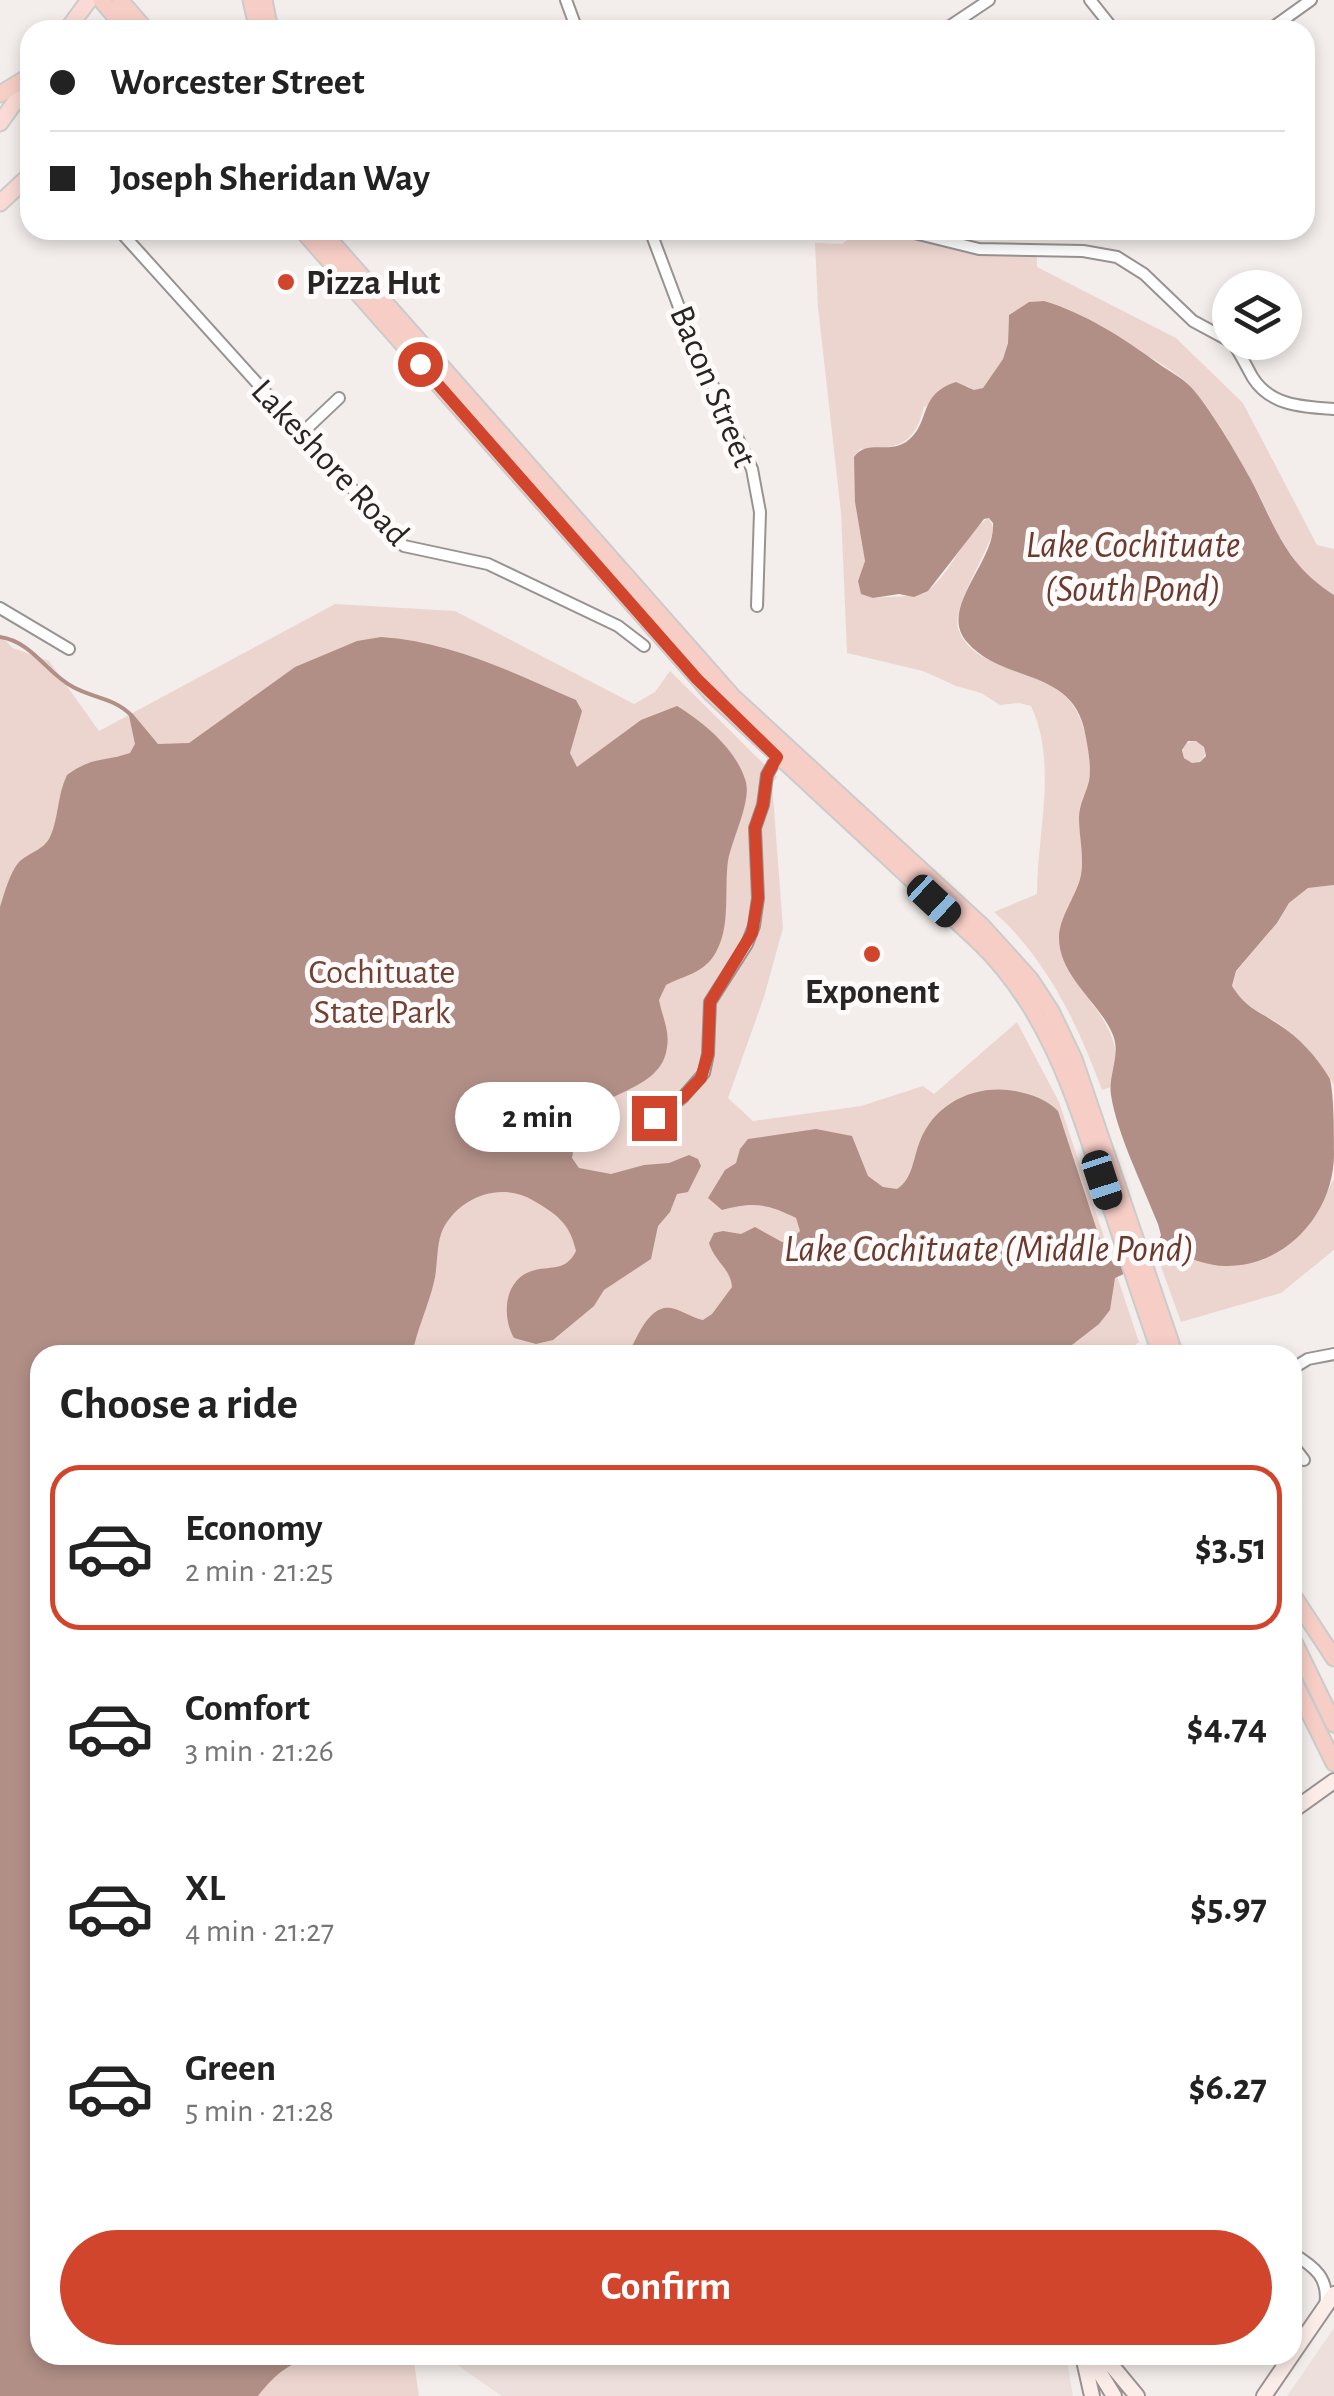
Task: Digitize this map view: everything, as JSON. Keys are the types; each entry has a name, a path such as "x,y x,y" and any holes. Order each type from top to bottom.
{"highway":[{"path":"101,0 118,20"},
{"path":"120,0 137,20"},
{"path":"311,240 673,652 777,757 978,941 1020,989 1066,1073 1171,1345"},
{"path":"330,240 732,697 1019,964 1051,1011 1074,1059 1131,1248"},
{"path":"1140,1273 1158,1345"},
{"path":"1302,1609 1334,1658"},
{"path":"1302,1658 1334,1724"},
{"path":"1302,1698 1334,1763"}],"main road":[{"path":"0,122 20,93"},
{"path":"1302,1804 1331,1782"},
{"path":"1302,2340 1334,2294"},
{"path":"1087,2365 1092,2396"},
{"path":"1093,2365 1114,2396"},
{"path":"1111,2365 1136,2396"},
{"path":"1267,2393 1285,2365"}],"street":[{"path":"959,20 989,0"},
{"path":"1090,0 1106,20"},
{"path":"1282,20 1311,0"},
{"name":"Lakeshore Road","path":"129,240 404,546 488,564 618,626 644,646"},
{"name":"Bacon Street","path":"654,240 692,339 754,476 760,519 757,606"},
{"path":"943,240 979,249 1083,251 1117,257 1144,274 1193,321 1212,332"},
{"path":"1242,360 1256,382 1272,397 1299,406 1334,410"},
{"path":"302,433 339,398"},
{"path":"0,608 70,649"},
{"path":"637,1133 683,1097 704,1073 710,1002 747,944 756,920 755,828 767,775 777,757"},
{"path":"1302,1363 1334,1354"},
{"path":"1302,2260 1320,2273 1326,2292 1324,2308"}],"shaded area":[{"path":"1334,2328 1334,2396 1287,2396"},
{"path":"457,2365 1068,2365 1073,2396 502,2396"}],"green space":[{"path":"847,240 921,240 978,254 1037,257 1037,267 1176,338 1243,403 1317,545 1334,549 1334,595 1307,574 1289,553 1238,456 1191,387 1143,353 1044,301 1029,302 1009,315 1003,359 983,388 974,391 968,386 924,407 915,430 902,443 860,449 854,457 865,561 858,581 873,598 927,591 973,532 989,518 994,529 960,607 958,628 966,643 979,654 1062,694 1082,723 1090,773 1079,812 1081,871 1063,919 1060,943 1066,963 1108,1028 1114,1045 1116,1065 1111,1087 1102,1090 1059,994 1030,951 994,912 1037,894 1045,775 1039,728 1031,706 1000,705 981,693 923,671 847,653 841,513 818,307 815,243 842,244"},
{"name":"Lake Cochituate (Middle Pond)","path":"335,604 455,611 634,704 655,692 670,671 777,777 772,783 783,928 764,997 728,1098 753,1121 861,1106 923,1086 934,1094 1017,1022 1059,1102 1139,1342 30,1345 30,2365 414,2365 419,2396 0,2396 0,635 13,648 49,661 99,731"},
{"path":"1194,741 1202,744 1202,760 1194,763 1186,760 1183,752 1186,744"},
{"path":"1334,885 1334,1085 1297,1038 1249,1005 1232,987 1236,972 1289,903 1308,888"},
{"path":"1334,1179 1334,1250 1281,1293 1181,1322 1159,1261 1185,1257 1201,1260 1325,1195"}],"water":[{"name":"Lake Cochituate (South Pond)","path":"1029,302 1060,306 1132,345 1191,387 1230,443 1292,557 1334,595 1334,885 1308,888 1289,903 1236,971 1232,986 1247,1004 1300,1041 1330,1079 1334,1154 1326,1197 1302,1232 1268,1257 1225,1266 1172,1258 1115,1278 1110,1310 1072,1345 633,1345 656,1311 671,1308 703,1320 732,1287 709,1243 714,1233 741,1234 755,1227 782,1242 800,1231 796,1218 776,1209 751,1205 722,1210 708,1198 725,1170 736,1163 748,1139 816,1129 852,1136 868,1176 883,1187 897,1189 909,1174 926,1128 944,1108 981,1091 1021,1092 1058,1111 1106,1258 1115,1263 1156,1248 1161,1235 1114,1110 1113,1035 1072,976 1060,950 1060,929 1081,872 1079,813 1090,768 1084,728 1076,709 1064,695 981,655 960,629 963,600 992,538 993,523 984,519 928,591 914,597 899,594 873,598 861,594 858,581 865,561 855,502 854,457 865,449 906,442 919,427 929,402 943,388 956,382 974,390 983,388 1003,359 1009,315","holes":["1188,741 1204,747 1206,756 1200,762 1184,758 1182,750"]},
{"name":"Lake Cochituate (Middle Pond)","path":"381,637 431,645 505,669 576,700 582,711 570,753 577,767 641,720 677,706 707,728 734,757 747,787 728,861 721,942 706,965 666,985 659,1000 667,1035 662,1062 654,1074 586,1115 576,1130 572,1158 579,1168 611,1174 669,1163 689,1155 698,1159 701,1166 688,1192 677,1194 670,1212 658,1226 651,1259 604,1290 594,1306 553,1340 536,1344 514,1338 507,1319 508,1298 517,1280 525,1274 568,1262 576,1251 570,1234 562,1221 542,1206 522,1195 496,1192 471,1200 443,1229 434,1282 415,1345 30,1345 30,2365 293,2365 258,2396 0,2396 0,907 16,866 50,837 67,775 92,762 130,753 135,744 129,716 133,714 158,744 189,743 295,667 357,641"}],"waterway":[{"path":"0,637 22,645 73,687 118,705 131,715"}],"place":[{"name":"Pizza Hut","path":"286,282"},
{"name":"Exponent","path":"872,954"}],"route":[{"path":"420,364 697,679 777,757 767,775 755,828 758,898 752,933 714,990 707,1022 708,1054 701,1078 654,1118"}],"park label":[{"name":"Cochituate State Park","path":"382,991"}]}
